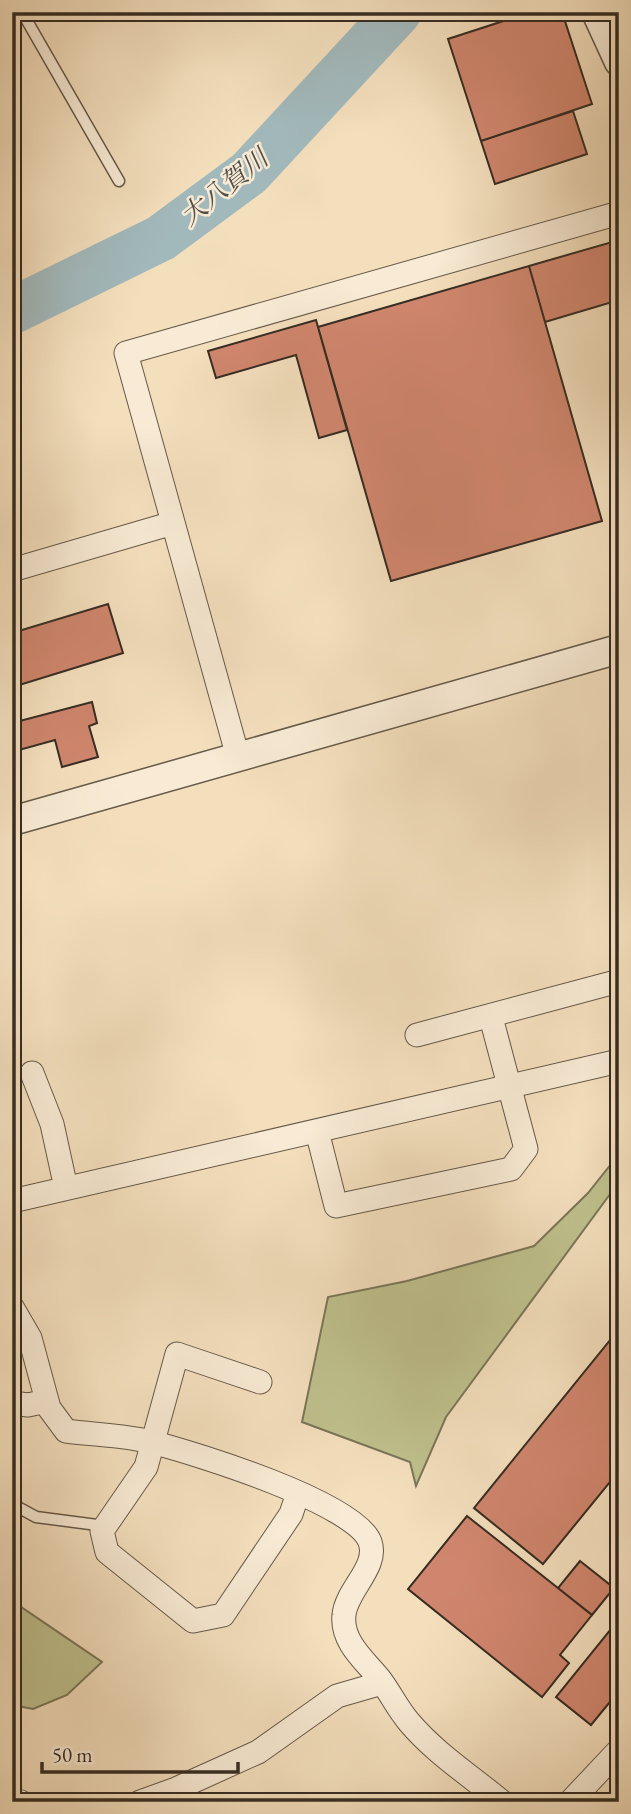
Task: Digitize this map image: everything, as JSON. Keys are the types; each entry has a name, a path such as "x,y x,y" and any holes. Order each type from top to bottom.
{"street":[{"path":"596,12 619,62"},
{"path":"238,757 125,353 619,213"},
{"path":"12,570 173,523"},
{"path":"12,821 619,649"},
{"path":"417,1035 619,981"},
{"path":"317,1131 336,1206 511,1169 526,1149 493,1025 493,1015"},
{"path":"12,1201 619,1061"},
{"path":"32,1073 52,1124 66,1188"},
{"path":"12,1307 30,1338 49,1408 66,1431 154,1443 279,1484 350,1519 364,1531 370,1543 371,1555 346,1603 343,1617 348,1641 408,1721 424,1738 502,1802"},
{"path":"260,1382 177,1354 146,1467 102,1531 107,1552 193,1620 223,1615 291,1514 298,1493"},
{"path":"12,1403 28,1405 47,1401"},
{"path":"140,1802 258,1752 337,1696 382,1683"},
{"path":"570,1802 619,1750"},
{"path":"12,1799 21,1802"}],"lane":[{"path":"22,12 119,181"},
{"path":"14,1505 36,1517 106,1526"}],"green space":[{"path":"619,1154 619,1182 446,1417 416,1486 410,1462 302,1422 328,1297 407,1281 534,1246 588,1193"},
{"path":"12,1604 21,1607 102,1662 67,1695 33,1709 12,1705"}],"building":[{"path":"531,12 562,12 592,104 481,141 448,39"},
{"path":"573,111 587,154 495,184 481,141"},
{"path":"619,240 619,300 545,322 529,266"},
{"path":"529,266 602,521 391,581 318,327"},
{"path":"316,320 347,430 319,438 296,355 216,378 208,351"},
{"path":"108,604 123,653 16,686 12,674 12,633"},
{"path":"92,702 97,723 89,726 98,757 62,767 55,740 12,752 12,723"},
{"path":"619,1329 619,1471 543,1564 474,1508"},
{"path":"467,1516 592,1615 560,1655 569,1663 542,1697 408,1589"},
{"path":"580,1561 614,1588 592,1615 558,1588"},
{"path":"619,1619 619,1691 591,1725 556,1697"}],"waterway":[{"name":"大八賀川","path":"12,311 161,238 249,173 398,12"}]}
